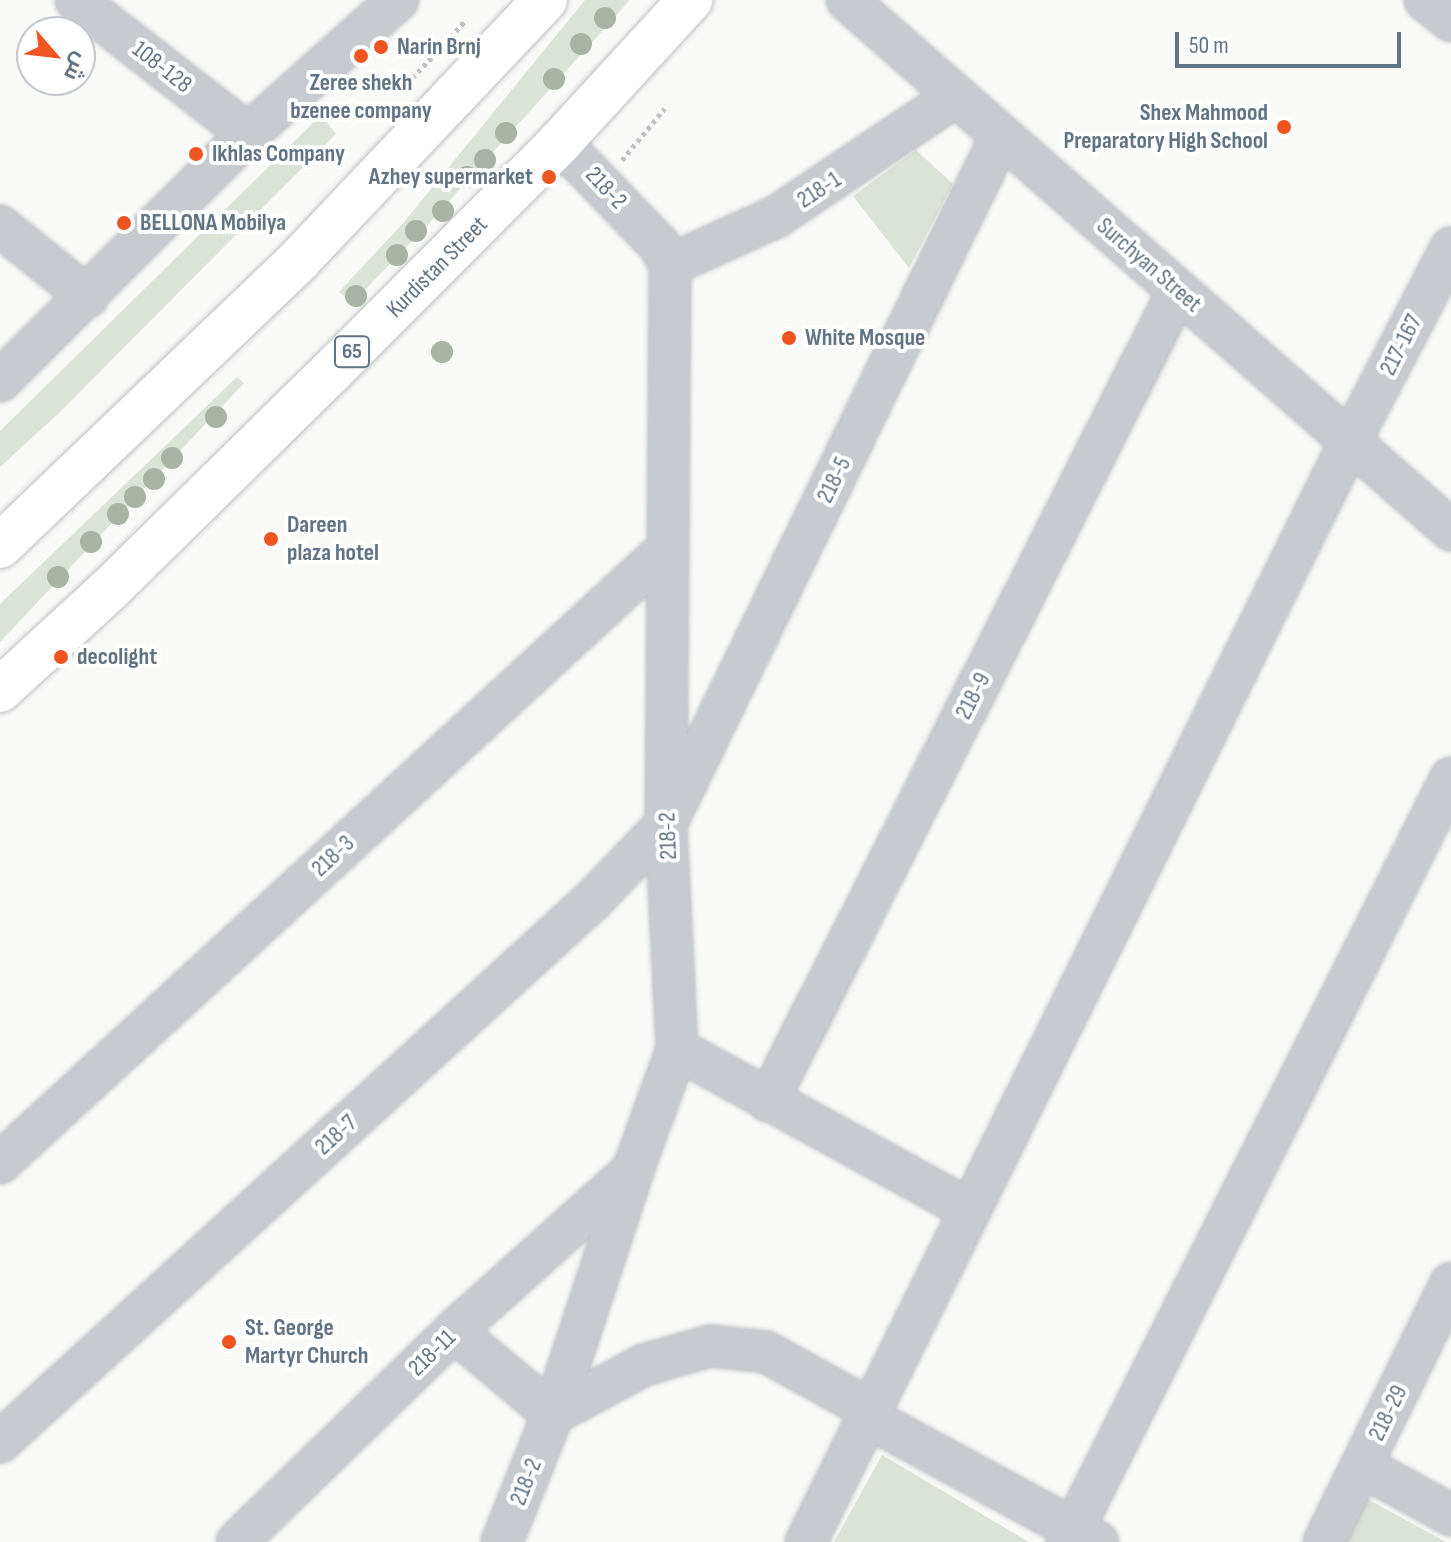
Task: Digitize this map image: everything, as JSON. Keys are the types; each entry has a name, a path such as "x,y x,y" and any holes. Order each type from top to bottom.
{"highway":[{"path":"4,533 299,260 545,0"},
{"name":"Kurdistan Street","path":"0,690 132,568 560,142 690,0"}],"street":[{"name":"108-128","path":"76,0 248,134"},
{"path":"0,381 88,297 248,134 398,0"},
{"name":"Surchyan Street","path":"847,0 1451,530"},
{"path":"1425,0 1451,21"},
{"name":"218-1","path":"670,265 776,217 956,96"},
{"name":"218-5","path":"666,824 1001,136"},
{"name":"218-2","path":"502,1542 553,1414 633,1170 677,1049 666,824 670,265 659,245 560,142"},
{"path":"0,226 88,297"},
{"name":"217-167","path":"806,1542 1350,442 1451,248"},
{"name":"218-9","path":"768,1101 1178,291"},
{"name":"218-3","path":"0,1163 667,549"},
{"path":"454,1331 553,1414 644,1365 710,1346 766,1352 1079,1538 1451,778"},
{"name":"218-7","path":"0,1442 594,899 666,824"},
{"path":"677,1049 970,1210"},
{"name":"218-11","path":"237,1542 454,1331 633,1170"},
{"name":"218-29","path":"1324,1542 1451,1283"},
{"path":"1362,1466 1451,1515"}],"path":[{"path":"407,84 466,20"},
{"path":"618,164 665,108"}],"shaded area":[{"path":"585,0 630,0 423,230 352,303 339,292 405,221"},
{"path":"321,115 336,134 59,413 0,467 0,431"},
{"path":"916,150 953,184 909,268 853,196"},
{"path":"237,377 244,383 0,642 0,604"},
{"path":"882,1455 1029,1542 834,1542"},
{"path":"1362,1496 1446,1542 1339,1542"}],"place":[{"name":"Narin Brnj","path":"381,47"},
{"name":"Zeree shekh bzenee company","path":"361,56"},
{"name":"Shex Mahmood Preparatory High School","path":"1284,127"},
{"name":"Ikhlas Company","path":"196,154"},
{"name":"Azhey supermarket","path":"549,177"},
{"name":"BELLONA Mobilya","path":"124,223"},
{"name":"White Mosque","path":"789,338"},
{"name":"Dareen plaza hotel","path":"271,539"},
{"name":"decolight","path":"61,657"},
{"name":"St. George Martyr Church","path":"229,1342"}]}
